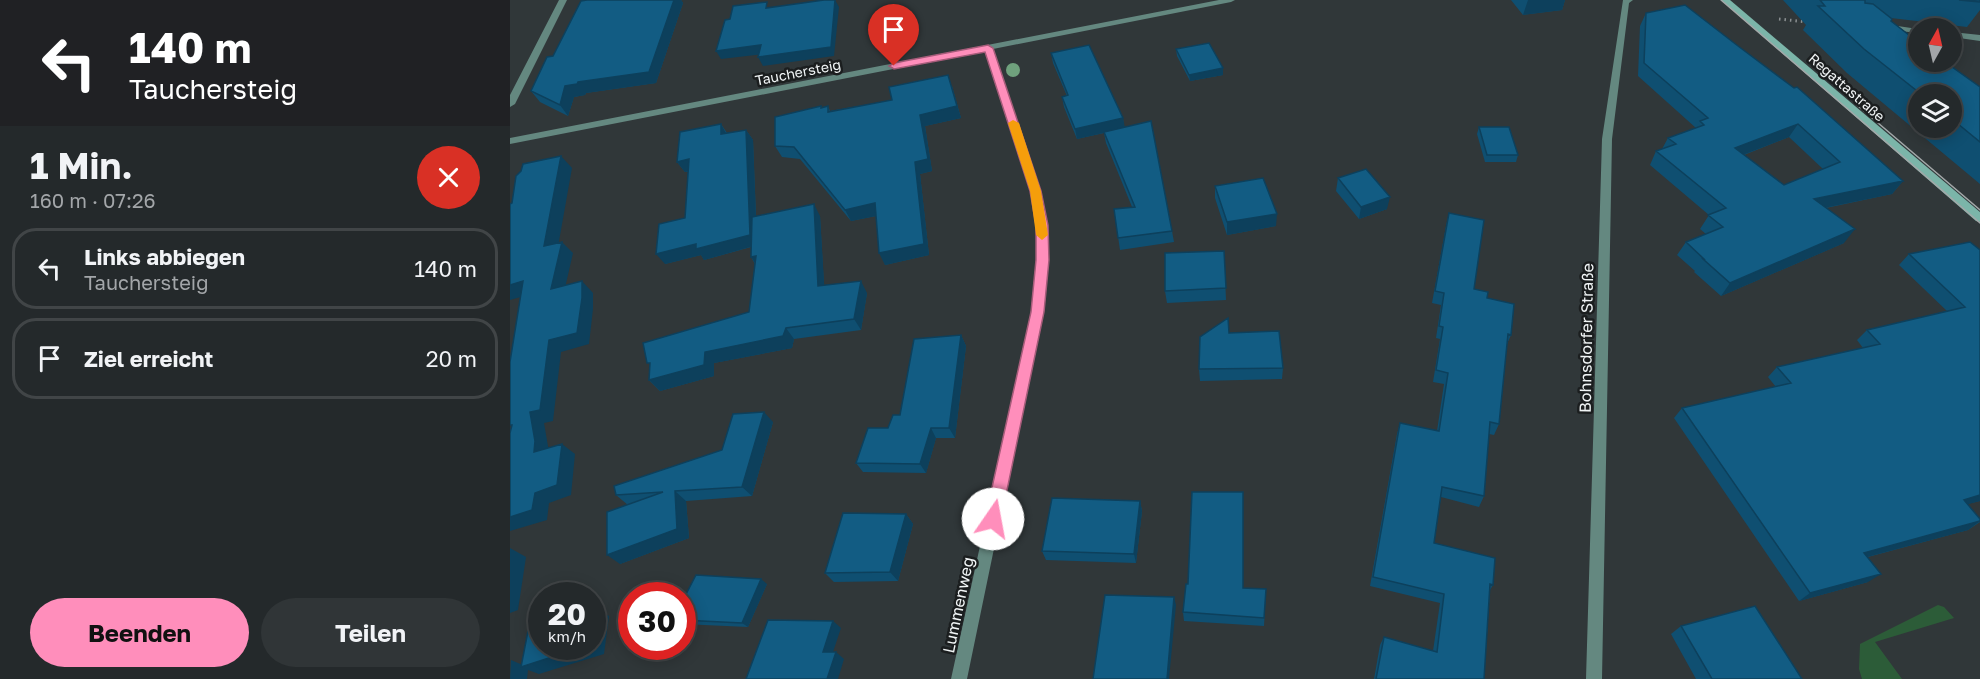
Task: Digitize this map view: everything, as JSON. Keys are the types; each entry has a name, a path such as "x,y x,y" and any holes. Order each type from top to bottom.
{"main road":[{"name":"Regattastraße","path":"1725,0 1980,218"}],"street":[{"path":"510,104 563,0"},
{"name":"Tauchersteig","path":"510,141 1231,0"},
{"name":"Bohnsdorfer Straße","path":"1594,679 1607,139 1625,2 1629,0"},
{"path":"1877,26 1908,30"},
{"path":"1962,36 1980,38"},
{"name":"Lummenweg","path":"959,679 1037,312 1042,260 1042,225 1035,191 988,48"}],"green space":[{"path":"1938,605 1944,607 1954,618 1875,642 1902,679 1862,679 1859,669 1860,644"}],"building":[{"path":"674,0 649,72 578,82 565,86 560,105 531,91 547,57 553,56 581,1"},
{"path":"835,0 831,47 758,57 761,45 716,51 725,20 730,19 733,6 767,2 766,8"},
{"path":"1820,0 1865,0 1865,3 1873,4 1908,34 1908,72 1959,72 1980,87 1980,142 1962,127 1962,84 1908,84 1864,49 1818,6 1825,6"},
{"path":"1685,5 1794,88 1797,87 1903,181 1814,199 1855,229 1730,283 1686,242 1723,227 1708,215 1726,208 1656,151 1676,144 1668,138 1704,125 1700,121 1708,118 1644,63 1646,13","holes":["1798,124 1840,162 1784,185 1735,148"]},
{"path":"1209,43 1223,68 1189,75 1176,49"},
{"path":"1089,45 1123,118 1075,129 1062,97 1068,95 1051,53"},
{"path":"948,75 957,106 920,115 928,159 915,162 924,244 879,253 875,203 845,210 794,147 775,146 775,117 821,106 821,108 828,106 828,112 892,100 889,87"},
{"path":"1151,121 1172,231 1118,238 1114,209 1135,207 1104,132"},
{"path":"721,124 721,134 746,130 750,235 696,249 696,244 656,254 659,224 685,218 689,159 677,162 680,132"},
{"path":"1479,127 1509,127 1518,155 1487,155"},
{"path":"561,156 544,246 562,242 551,289 582,281 582,298 577,333 549,340 540,410 530,412 535,441 534,452 562,444 557,485 535,493 532,510 510,517 510,433 512,425 510,425 510,362 523,281 510,285 510,204 516,176 523,164"},
{"path":"1366,169 1390,197 1361,207 1338,178"},
{"path":"1263,178 1277,214 1227,222 1215,186"},
{"path":"814,204 818,286 861,281 854,319 786,328 783,336 705,352 704,365 649,380 650,363 647,363 643,343 749,312 756,256 751,257 752,217"},
{"path":"1449,213 1484,220 1474,289 1488,292 1487,298 1514,304 1511,335 1508,334 1499,424 1490,422 1484,496 1442,487 1434,543 1495,558 1493,585 1490,584 1484,679 1376,679 1384,637 1437,652 1444,594 1373,577 1400,423 1439,431 1448,373 1436,370 1443,327 1439,326 1444,293 1435,291"},
{"path":"1970,242 1980,250 1980,495 1964,500 1980,521 1864,553 1881,574 1810,593 1682,408 1791,383 1777,367 1880,344 1867,330 1965,307 1909,254"},
{"path":"1224,251 1226,288 1165,291 1165,253"},
{"path":"1228,318 1229,333 1279,331 1283,368 1199,369 1200,337"},
{"path":"961,335 949,428 931,428 920,464 856,463 868,428 888,428 893,415 900,415 914,339"},
{"path":"764,412 742,487 675,491 677,529 607,555 607,512 663,492 616,495 614,486 722,450 733,414"},
{"path":"1192,492 1243,492 1243,588 1266,589 1264,618 1183,612 1186,584 1188,584"},
{"path":"1052,498 1140,501 1134,554 1042,551"},
{"path":"843,513 906,514 890,572 825,573"},
{"path":"696,575 761,579 742,623 696,621 696,582 692,582"},
{"path":"1105,595 1174,597 1167,679 1093,679"},
{"path":"1755,606 1802,679 1712,679 1681,626"},
{"path":"768,620 833,621 823,652 836,652 827,679 746,679"},
{"path":"528,631 528,660 543,660 521,667"}],"tram line":[{"path":"1721,0 1980,223"},
{"path":"1857,105 1980,210"}],"slow traffic":[{"path":"1013,123 1035,191 1042,235"}],"route":[{"path":"894,66 988,48 1035,191 1042,225 1042,260 1037,312 993,519"}]}
